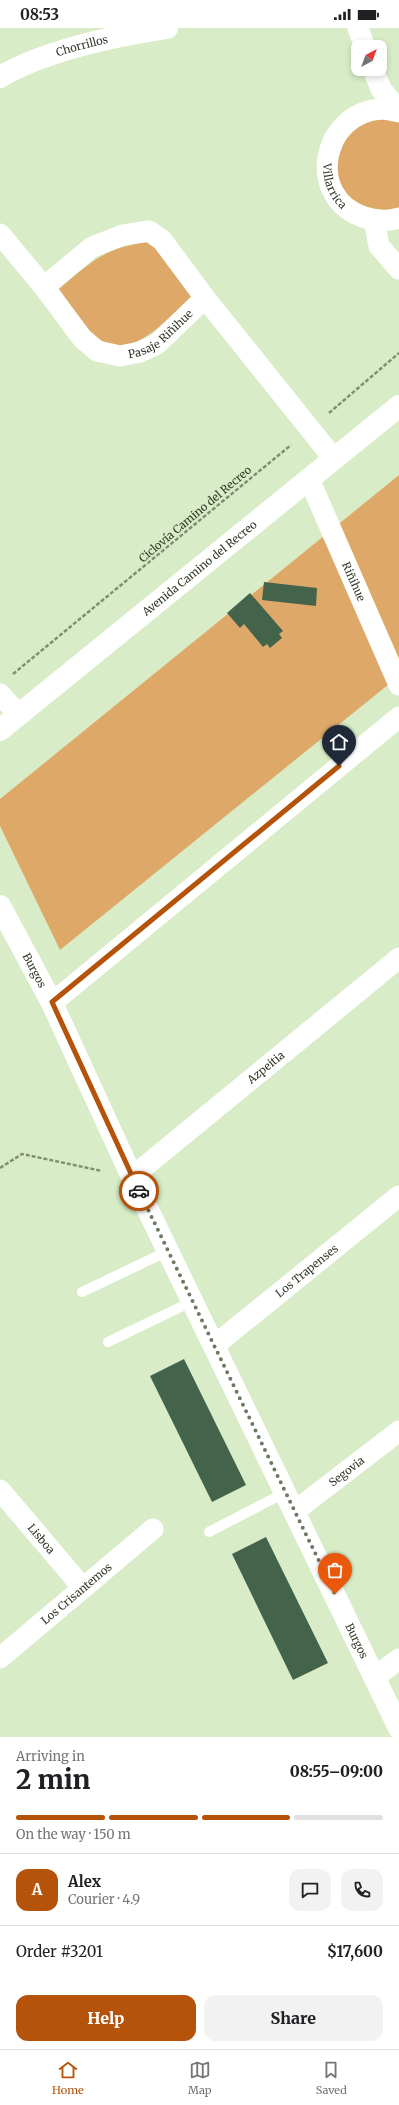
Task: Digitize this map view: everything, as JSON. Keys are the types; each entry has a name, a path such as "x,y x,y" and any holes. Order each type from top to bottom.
{"street":[{"name":"Chorrillos","path":"0,77 17,67 123,31 167,28"},
{"path":"358,28 362,40"},
{"name":"Villarrica","path":"375,76 380,89 399,112"},
{"name":"Villarrica","path":"399,112 382,109 364,112 344,126 335,135 328,152 326,170 331,188 341,203 356,214 374,220 392,220 399,218"},
{"path":"374,220 379,246 399,269"},
{"path":"44,287 92,247 123,234 149,231 162,240 205,298 334,459"},
{"name":"Pasaje Riñihue","path":"0,234 44,287 82,338 97,351 120,356 140,352 157,344 205,298"},
{"name":"Avenida Camino del Recreo","path":"0,730 399,406"},
{"name":"Riñihue","path":"309,479 399,685"},
{"path":"0,694 19,715"},
{"path":"52,1002 399,717"},
{"name":"Burgos","path":"0,906 52,1002 132,1177 215,1345 399,1728"},
{"name":"Azpeitia","path":"132,1177 399,958"},
{"name":"Los Trapenses","path":"215,1345 399,1196"},
{"name":"Segovia","path":"295,1511 399,1431"},
{"name":"Lisboa","path":"0,1490 83,1588"},
{"name":"Los Crisantemos","path":"0,1658 153,1529"},
{"path":"375,1677 399,1659"}],"lane":[{"path":"82,1292 168,1251"},
{"path":"108,1342 193,1301"},
{"path":"209,1532 286,1492"}],"path":[{"name":"Ciclovía Camino del Recreo","path":"12,675 310,429 399,353"},
{"path":"0,1168 22,1154 132,1177"}],"shaded area":[{"path":"371,118 399,119 399,208 388,210 377,209 356,202 347,195 337,176 337,159 345,135"},
{"path":"147,242 155,248 192,296 163,324 139,340 127,345 114,345 102,341 84,325 59,289 80,271 109,252"},
{"path":"399,475 399,676 60,950 0,826 0,799"}],"building":[{"path":"264,582 317,588 316,606 262,600"},
{"path":"250,593 283,631 279,634 282,638 270,648 267,644 263,647 244,624 240,628 227,613"},
{"path":"184,1359 246,1485 212,1502 150,1376"},
{"path":"266,1537 328,1663 293,1680 232,1554"}],"way so far":[{"path":"139,1191 335,1594"}],"route":[{"path":"139,1191 52,1002 339,766"}]}
